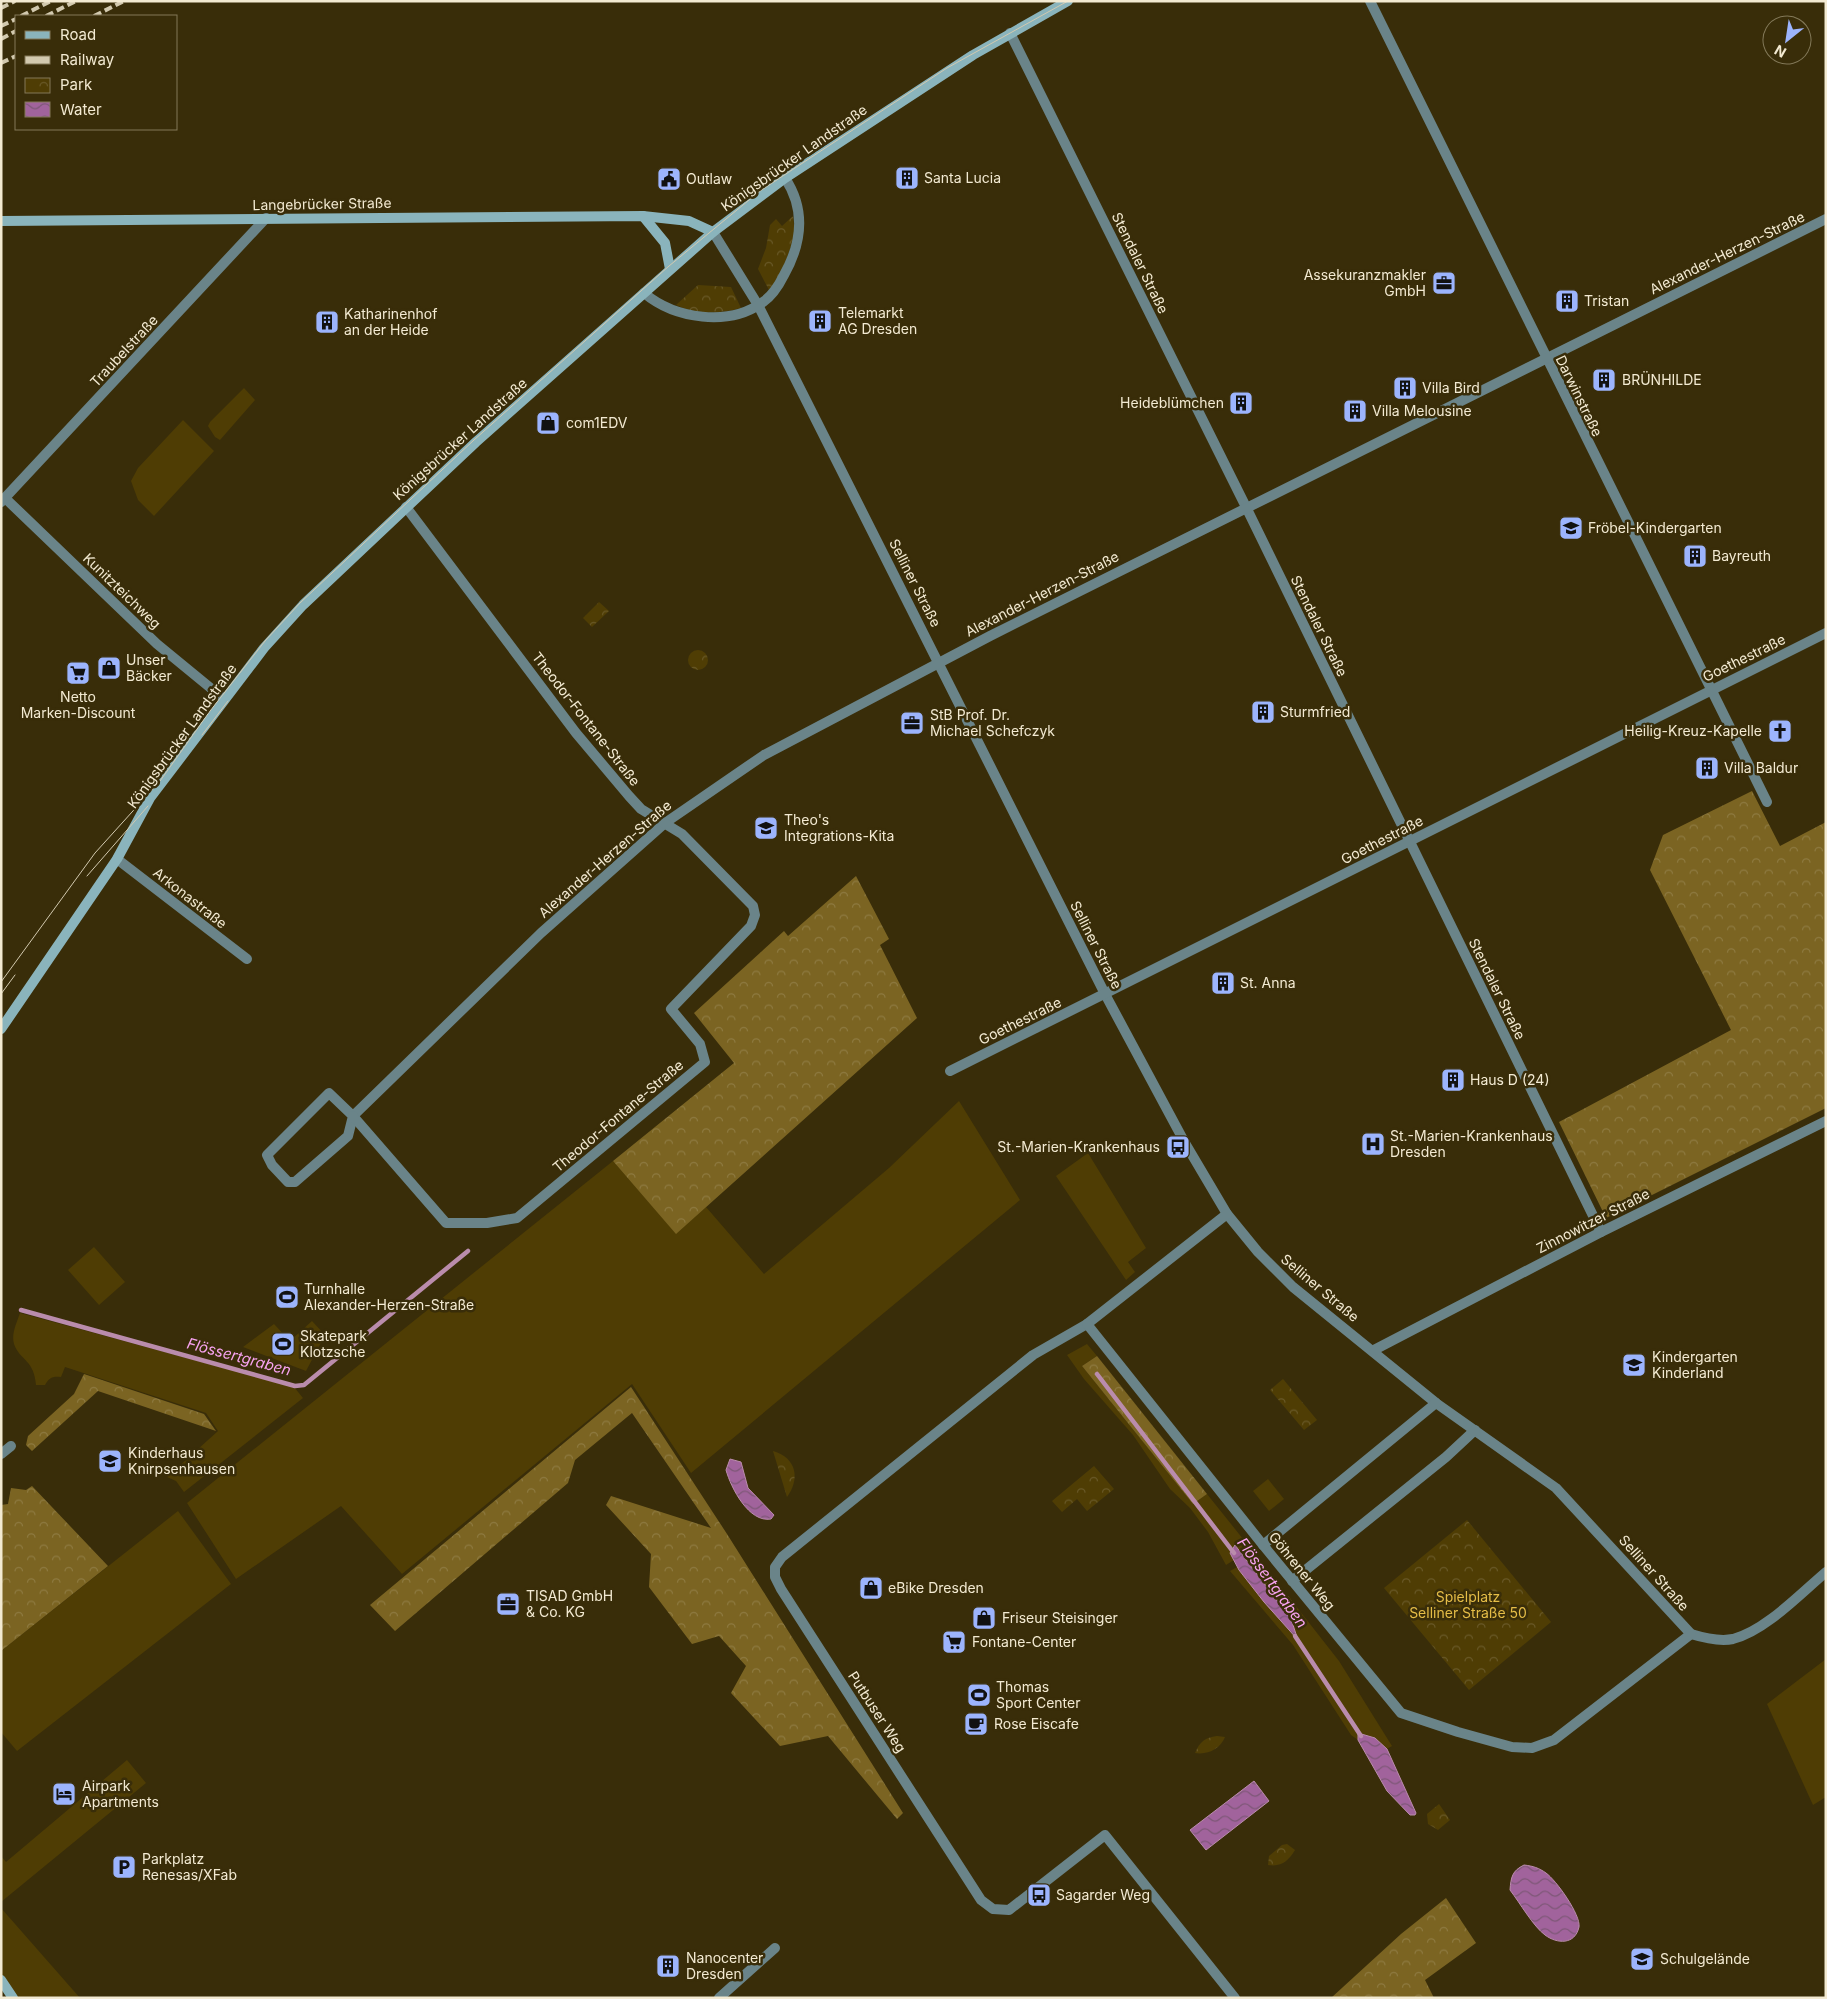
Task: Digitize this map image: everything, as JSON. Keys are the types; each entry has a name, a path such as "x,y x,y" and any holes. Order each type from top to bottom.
{"main road":[{"name":"Königsbrücker Landstraße","path":"1,1030 117,859 150,798 264,648 303,605 406,507 713,232 785,178 973,55 1068,1"},
{"name":"Langebrücker Straße","path":"1,221 643,216 688,221 713,232"},
{"path":"643,216 665,243 670,270"},
{"path":"1,1980 13,1998"}],"street":[{"name":"Darwinstraße","path":"1370,1 1545,358 1767,802"},
{"name":"Stendaler Straße","path":"1010,33 1246,507 1601,1232"},
{"path":"644,293 676,310 702,317 734,315 774,292 794,255 798,239 799,208 785,178"},
{"name":"Traubelstraße","path":"3,500 266,218"},
{"name":"Alexander-Herzen-Straße","path":"517,1218 487,1223 446,1223 353,1116 329,1093 267,1155 272,1165 288,1182 295,1182 348,1136 353,1116 541,933 665,823 764,755 939,662 1246,507 1826,219"},
{"path":"713,232 756,301"},
{"name":"Selliner Straße","path":"756,301 1105,994 1185,1143 1227,1214 1258,1252 1293,1287 1374,1350 1436,1402 1561,1492 1691,1634"},
{"name":"Kunitzteichweg","path":"3,500 157,644 224,699"},
{"name":"Theodor-Fontane-Straße","path":"406,507 576,733 641,809 682,834 750,903 755,915 751,926 671,1009 700,1044 705,1062 517,1218"},
{"name":"Goethestraße","path":"950,1071 1826,633"},
{"name":"Arkonastraße","path":"117,859 247,960"},
{"name":"Zinnowitzer Straße","path":"1374,1350 1601,1232 1826,1121"},
{"path":"1087,1324 1227,1214"},
{"name":"Göhrener Weg","path":"1087,1324 1292,1581 1401,1713 1458,1732 1512,1746 1532,1748 1554,1740 1691,1634"},
{"name":"Putbuser Weg","path":"1087,1324 1033,1355 782,1557 775,1567 775,1577 981,1900 993,1909 1008,1910 1105,1835 1235,1998"},
{"path":"1263,1545 1436,1402"},
{"path":"1292,1581 1446,1458 1475,1430"},
{"path":"1,1454 11,1446"},
{"path":"1691,1634 1709,1639 1731,1639 1752,1632 1826,1572"},
{"path":"719,1998 775,1948"}],"green space":[{"path":"793,216 795,235 779,280 769,290 758,269 766,248 770,225 776,219 782,226"},
{"path":"698,285 731,287 741,308 700,312 676,305"},
{"path":"244,388 255,400 220,440 215,437 208,426"},
{"path":"183,420 214,451 154,516 138,500 131,481 138,468"},
{"path":"599,602 609,611 592,627 583,618"},
{"path":"698,650 705,653 708,660 705,667 698,670 691,667 688,660 691,653"},
{"path":"1752,791 1780,846 1826,822 1826,1108 1606,1218 1559,1122 1731,1030 1650,870 1663,835"},
{"path":"856,876 889,939 880,945 917,1018 676,1234 613,1161 734,1063 694,1013 784,931 788,936"},
{"path":"959,1101 1020,1200 691,1473 632,1384 402,1574 341,1506 236,1579 187,1503 613,1161 676,1233 706,1207 764,1274 889,1168"},
{"path":"1088,1153 1146,1248 1128,1262 1135,1272 1126,1280 1056,1176"},
{"path":"94,1247 125,1282 99,1305 68,1270"},
{"path":"20,1313 294,1387 303,1398 184,1492 176,1481 167,1477 218,1431 206,1413 65,1367 61,1377 51,1378 45,1385 36,1385 33,1370 17,1350 13,1340"},
{"name":"Skatepark Klotzsche","path":"312,1321 325,1335 306,1371 243,1347 274,1324 290,1341"},
{"path":"1087,1344 1097,1356 1082,1366 1193,1504 1207,1494 1251,1549 1243,1555 1236,1546 1230,1553 1234,1560 1226,1565 1208,1532 1190,1508 1170,1489 1133,1435 1084,1379 1067,1355"},
{"path":"1097,1356 1207,1494 1193,1504 1082,1366"},
{"path":"84,1374 204,1414 216,1431 98,1391 32,1451 26,1445 28,1436 74,1394"},
{"path":"1283,1379 1317,1420 1304,1430 1270,1390"},
{"path":"631,1387 727,1534 903,1813 897,1819 828,1736 780,1746 731,1693 746,1666 719,1636 692,1644 649,1587 651,1554 606,1505 611,1496 711,1528 632,1413 575,1460 568,1483 395,1631 370,1605"},
{"path":"773,1451 787,1459 794,1470 794,1483 787,1497"},
{"path":"1094,1466 1114,1489 1087,1511 1077,1499 1062,1512 1052,1501"},
{"path":"1268,1479 1284,1499 1269,1511 1253,1491"},
{"path":"32,1486 108,1566 1,1651 1,1505 8,1504 11,1488 26,1490"},
{"path":"178,1511 231,1584 17,1751 1,1732 1,1651"},
{"name":"Spielplatz Selliner Straße 50","path":"1467,1520 1551,1622 1469,1690 1384,1588"},
{"path":"1255,1554 1292,1601 1283,1608 1247,1561"},
{"path":"1237,1567 1291,1619 1283,1608 1292,1601 1339,1661 1392,1746 1387,1749 1375,1738 1358,1733 1358,1740 1351,1735 1293,1645 1230,1571"},
{"path":"1826,1659 1826,1797 1813,1805 1767,1704"},
{"path":"1217,1736 1225,1737 1217,1748 1204,1753 1195,1753 1203,1741"},
{"path":"127,1760 146,1783 1,1902 1,1856 6,1862"},
{"path":"1439,1804 1450,1820 1438,1830 1428,1824 1427,1814"},
{"path":"1287,1844 1295,1850 1290,1857 1281,1864 1268,1865 1269,1856 1282,1845"},
{"path":"1446,1898 1476,1943 1425,1980 1434,1998 1331,1998 1401,1934"},
{"path":"1,1908 80,1998 13,1998 1,1980"}],"water":[{"path":"730,1459 741,1462 748,1488 774,1515 771,1519 755,1516 742,1503 732,1486 726,1470"},
{"path":"1235,1545 1291,1619 1298,1640 1264,1602 1239,1570 1230,1553"},
{"path":"1358,1733 1375,1738 1387,1749 1416,1813 1415,1815 1410,1815 1387,1791 1358,1740"},
{"path":"1254,1781 1269,1801 1206,1850 1190,1830"},
{"path":"1524,1865 1546,1873 1567,1898 1579,1922 1577,1933 1570,1940 1555,1940 1540,1931 1510,1890 1513,1875"}],"waterway":[{"name":"Flössertgraben","path":"21,1310 295,1386 304,1385 468,1251"},
{"name":"Flössertgraben","path":"1097,1374 1234,1553"},
{"name":"Flössertgraben","path":"1295,1636 1361,1736"}],"tram line":[{"path":"1,982 95,853 160,781 210,711 265,641 300,603 474,440 669,266 760,191 947,68 1068,1"},
{"path":"202,735 228,701"},
{"path":"87,876 148,806"},
{"path":"1,994 15,975"}],"railway":[{"path":"1,8 15,1"},
{"path":"23,15 51,1"},
{"path":"48,15 76,1"},
{"path":"96,15 124,1"},
{"path":"1,26 15,19"},
{"path":"1,39 15,32"},
{"path":"1,63 15,56"}],"place":[{"name":"Santa Lucia","path":"907,178"},
{"name":"Outlaw","path":"669,179"},
{"name":"Assekuranzmakler GmbH","path":"1444,283"},
{"name":"Tristan","path":"1567,301"},
{"name":"Telemarkt AG Dresden","path":"820,321"},
{"name":"Katharinenhof an der Heide","path":"327,322"},
{"name":"BRÜNHILDE","path":"1604,380"},
{"name":"Villa Bird","path":"1405,388"},
{"name":"Heideblümchen","path":"1241,403"},
{"name":"Villa Melousine","path":"1355,411"},
{"name":"com1EDV","path":"548,423"},
{"name":"Fröbel-Kindergarten","path":"1571,528"},
{"name":"Bayreuth","path":"1695,556"},
{"name":"Unser Bäcker","path":"109,668"},
{"name":"Netto Marken-Discount","path":"78,673"},
{"name":"Sturmfried","path":"1263,712"},
{"name":"StB Prof. Dr. Michael Schefczyk","path":"912,723"},
{"name":"Heilig-Kreuz-Kapelle","path":"1780,731"},
{"name":"Villa Baldur","path":"1707,768"},
{"name":"Theo's Integrations-Kita","path":"766,828"},
{"name":"St. Anna","path":"1223,983"},
{"name":"Haus D (24)","path":"1453,1080"},
{"name":"St.-Marien-Krankenhaus Dresden","path":"1373,1144"},
{"name":"St.-Marien-Krankenhaus","path":"1178,1147"},
{"name":"Turnhalle Alexander-Herzen-Straße","path":"287,1297"},
{"name":"Skatepark Klotzsche","path":"283,1344"},
{"name":"Kindergarten Kinderland","path":"1634,1365"},
{"name":"Kinderhaus Knirpsenhausen","path":"110,1461"},
{"name":"eBike Dresden","path":"871,1588"},
{"name":"TISAD GmbH & Co. KG","path":"508,1604"},
{"name":"Friseur Steisinger","path":"984,1618"},
{"name":"Fontane-Center","path":"954,1642"},
{"name":"Thomas Sport Center","path":"979,1695"},
{"name":"Rose Eiscafe","path":"976,1724"},
{"name":"Airpark Apartments","path":"64,1794"},
{"name":"Parkplatz Renesas/XFab","path":"124,1867"},
{"name":"Sagarder Weg","path":"1039,1895"},
{"name":"Schulgelände","path":"1642,1959"},
{"name":"Nanocenter Dresden","path":"668,1966"}]}
